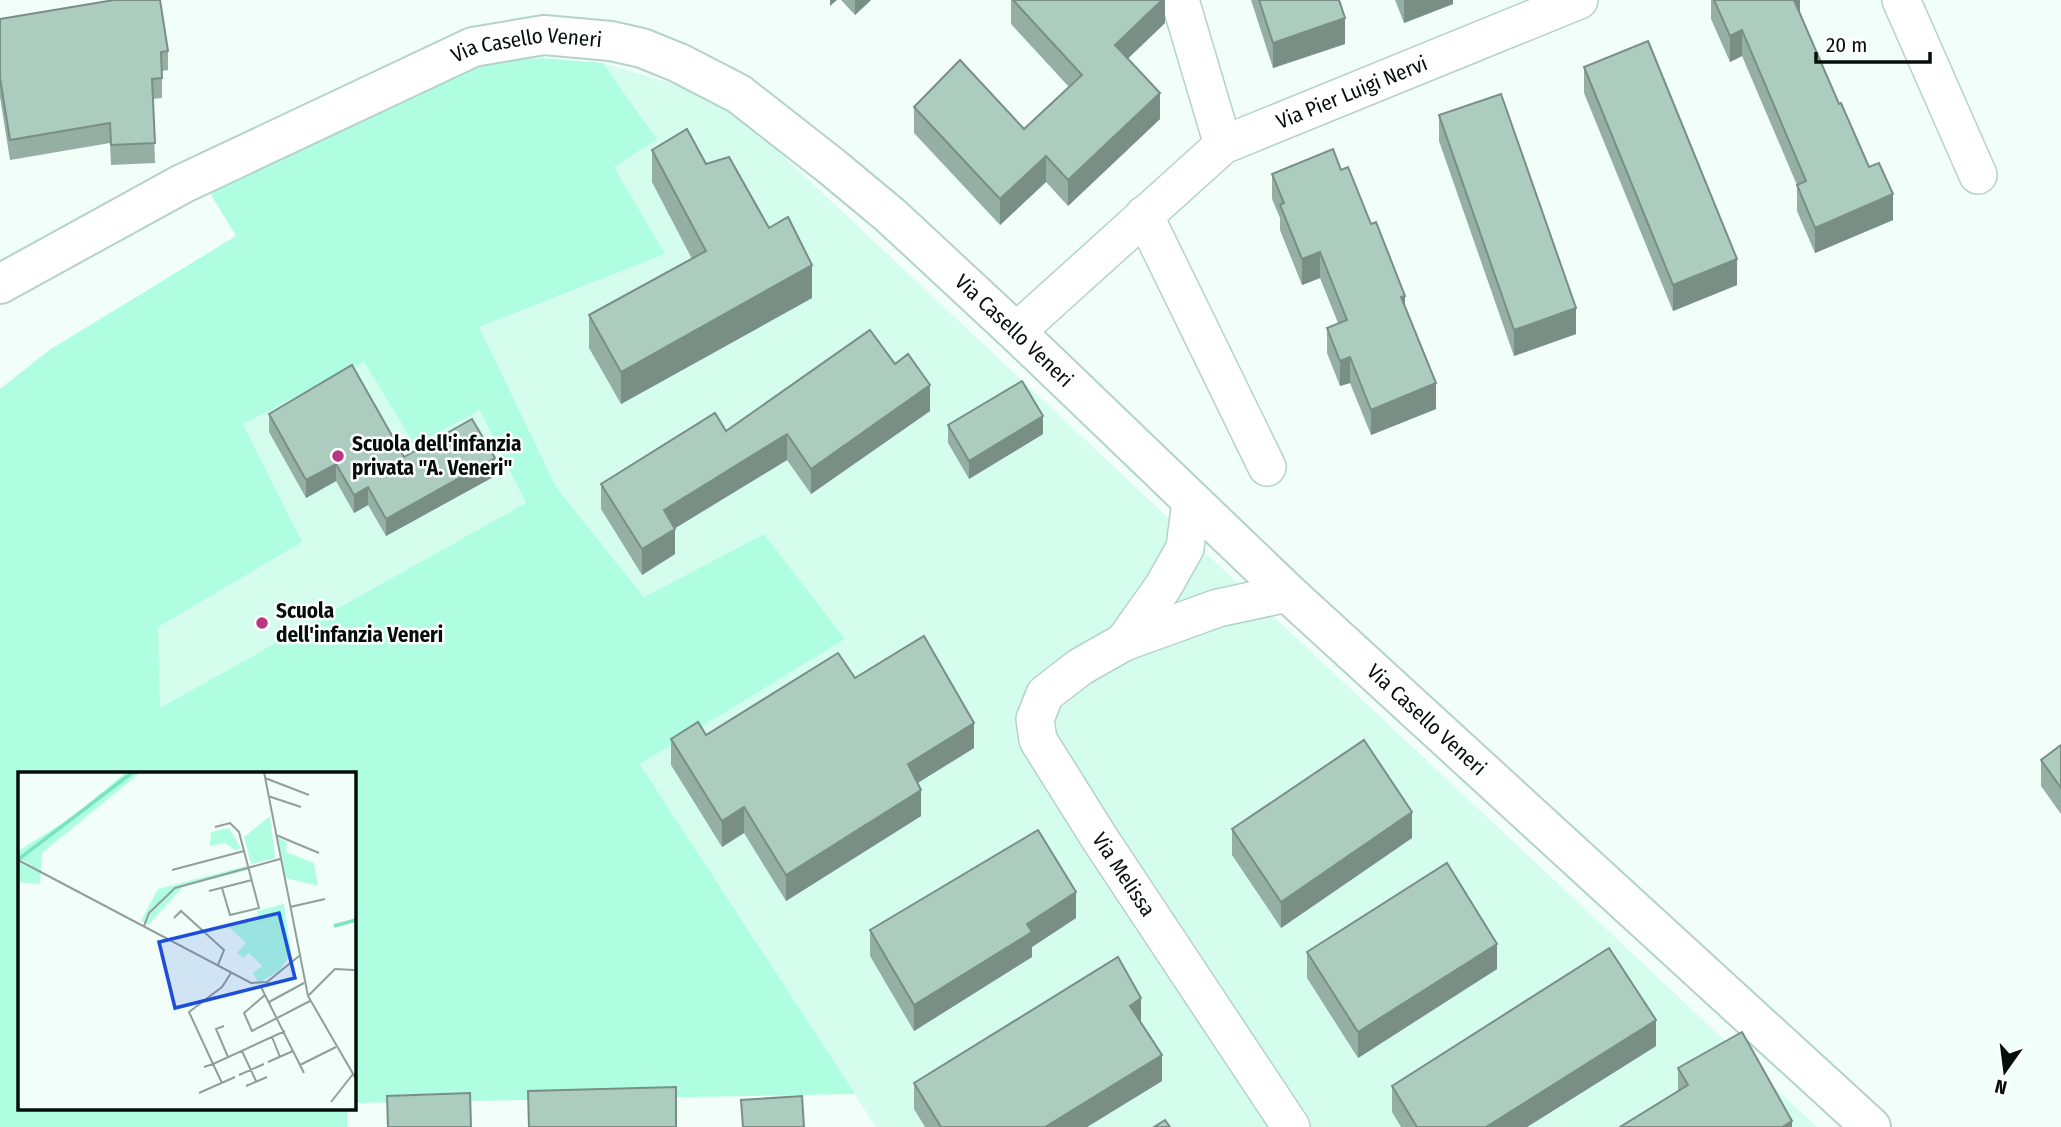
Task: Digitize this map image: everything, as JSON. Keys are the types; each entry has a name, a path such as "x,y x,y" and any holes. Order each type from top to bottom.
{"street":[{"path":"1180,0 1223,145"},
{"name":"Via Pier Luigi Nervi","path":"1016,332 1223,145 1579,0"},
{"path":"1901,0 1978,175"},
{"name":"Via Casello Veneri","path":"0,284 182,184 473,47 544,35 611,41 642,48 680,63 739,94 890,215 1016,332 1287,593 1871,1127"},
{"path":"1144,215 1267,467"},
{"name":"Via Melissa","path":"1124,642 1163,587 1185,548 1191,501"},
{"name":"Via Melissa","path":"1287,593 1208,611 1124,642 1080,667 1045,694 1035,719 1038,740 1107,850 1291,1127"}],"shaded area":[{"path":"603,63 687,88 735,111 1817,1127 876,1127 640,763 844,639 764,534 644,597 556,487 355,773 18,772 18,1109 0,1127 0,389 51,349 664,255 613,166 657,138"}],"green space":[{"path":"542,58 603,63 657,139 614,167 665,254 479,327 556,487 644,597 764,534 845,639 640,764 855,1094 355,1103 355,772 18,772 18,1110 347,1110 347,1127 0,1127 0,389 51,349 236,236 210,193 478,63","holes":["364,362 415,445 480,410 526,503 160,708 158,627 302,542 243,424"]}],"building":[{"path":"114,0 160,0 168,51 161,52 162,78 152,79 155,143 111,145 110,123 10,140 0,78 0,19"},
{"path":"1013,0 1162,0 1115,45 1160,93 1068,180 1046,156 1000,199 914,107 960,60 1024,129 1082,75"},
{"path":"1259,0 1339,0 1345,18 1273,43"},
{"path":"1714,0 1794,0 1869,167 1879,163 1893,194 1815,228 1797,185 1806,181 1742,30 1730,36"},
{"path":"1648,41 1737,259 1673,285 1584,67"},
{"path":"1501,94 1576,308 1514,330 1439,115"},
{"path":"687,129 706,164 729,157 769,228 788,217 812,265 621,372 589,315 706,251 652,150"},
{"path":"1333,149 1341,170 1348,167 1371,224 1376,222 1405,296 1401,297 1436,383 1371,410 1350,357 1340,361 1327,328 1347,320 1320,252 1302,259 1280,205 1284,203 1272,174"},
{"path":"870,330 895,364 908,354 930,385 811,469 787,434 664,510 675,529 642,549 601,484 715,413 726,431"},
{"name":"Scuola dell'infanzia privata \"A. Veneri\"","path":"352,365 404,457 472,419 495,458 386,519 368,487 354,495 336,464 306,480 269,414"},
{"path":"1022,381 1043,416 969,461 948,425"},
{"path":"924,636 974,723 908,764 921,790 786,875 744,807 722,821 671,739 698,722 706,735 838,653 855,678"},
{"path":"1364,740 1412,812 1281,902 1232,829"},
{"path":"2061,745 2061,788 2041,760"},
{"path":"1038,830 1076,892 1027,924 1032,932 914,1005 870,930"},
{"path":"1447,863 1497,944 1358,1032 1307,952"},
{"path":"1609,948 1656,1020 1486,1127 1417,1127 1392,1086"},
{"path":"1118,957 1141,998 1130,1006 1162,1055 1045,1127 941,1127 914,1083"},
{"path":"1742,1032 1792,1121 1782,1127 1620,1127 1688,1085 1678,1068"},
{"path":"676,1087 676,1127 529,1127 528,1091"},
{"path":"470,1093 471,1127 388,1127 387,1096"},
{"path":"802,1096 804,1127 743,1127 741,1100"},
{"path":"1165,1120 1170,1127 1154,1127"}],"place":[{"name":"Scuola dell'infanzia privata \"A. Veneri\"","path":"338,456"},
{"name":"Scuola dell'infanzia Veneri","path":"262,623"}]}
